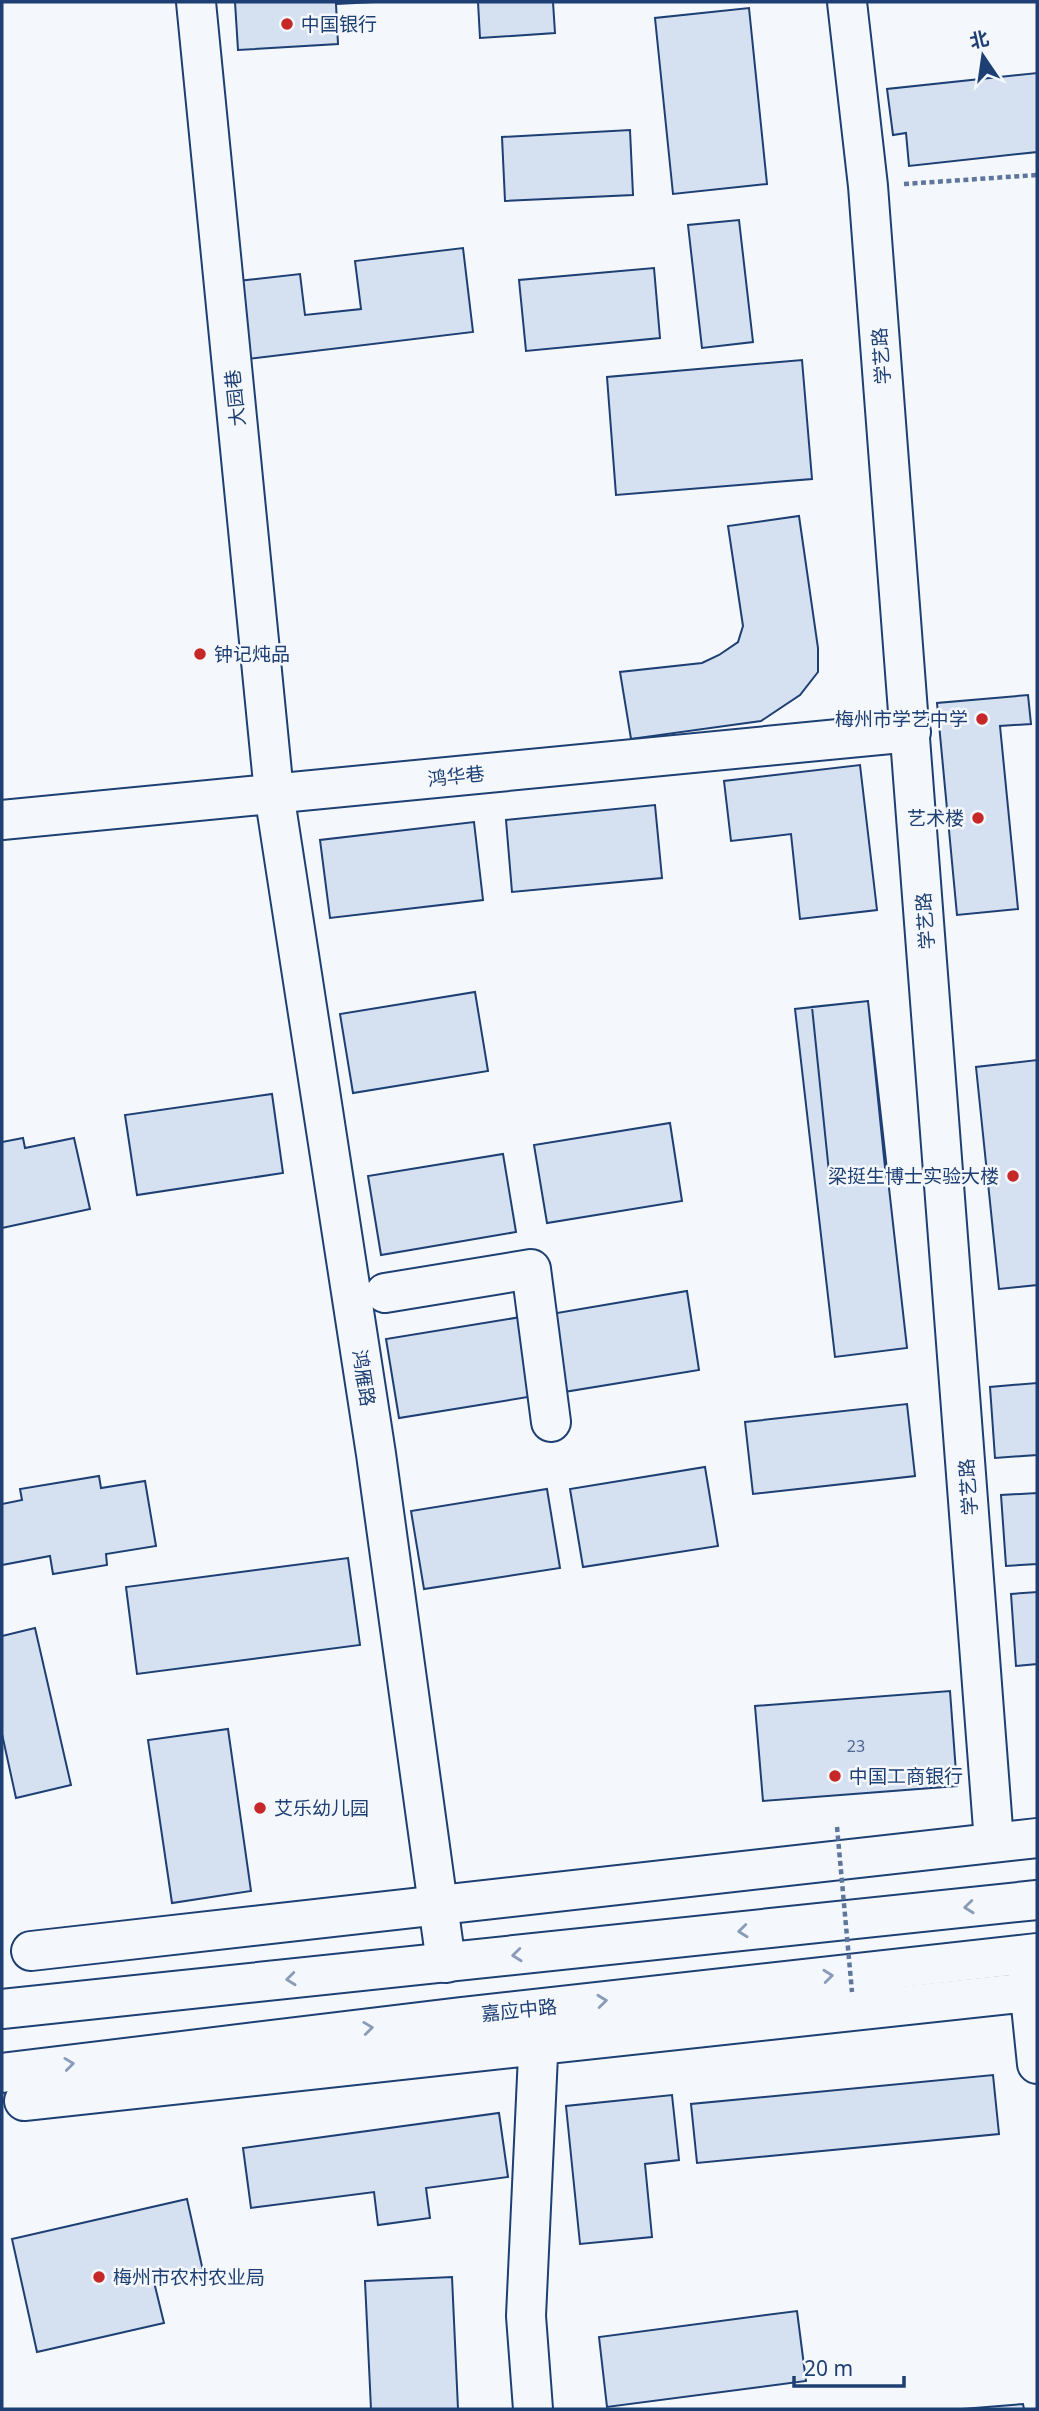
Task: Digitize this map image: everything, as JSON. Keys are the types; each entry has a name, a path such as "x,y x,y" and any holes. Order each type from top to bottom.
{"street":[{"name":"大园巷","path":"196,2 274,793"},
{"name":"学艺路","path":"847,2 868,186 995,1842"},
{"name":"鸿华巷","path":"2,820 911,732"},
{"name":"鸿雁路","path":"274,793 376,1454 446,1963"},
{"path":"385,1293 531,1269 551,1422"},
{"path":"31,1951 1037,1838"},
{"path":"2,2009 1037,1900"},
{"path":"1032,1954 1037,2064"},
{"name":"嘉应中路","path":"13,2087 461,2017 1032,1954"},
{"path":"13,2087 1033,1991"},
{"path":"533,2409 526,2316 538,2055"}],"path":[{"path":"868,186 1037,175"},
{"path":"836,1827 852,1992"}],"building":[{"name":"中国银行","path":"235,2 375,2 336,4 338,44 238,50"},
{"path":"478,2 553,2 555,33 480,38"},
{"path":"749,8 767,184 673,194 655,18"},
{"path":"1037,73 1037,152 909,166 906,133 893,135 887,89"},
{"path":"630,130 633,195 505,201 502,137"},
{"path":"739,220 753,342 702,348 688,225"},
{"path":"463,248 473,332 248,359 238,281 300,274 305,315 361,309 355,261"},
{"path":"654,268 660,338 526,351 519,280"},
{"path":"802,360 812,479 616,495 607,377"},
{"path":"799,516 818,648 818,672 800,695 761,721 631,739 620,672 702,663 738,642 743,626 728,526"},
{"name":"艺术楼","path":"1028,695 1031,724 1000,726 1018,909 957,915 937,703"},
{"path":"860,765 877,910 800,919 791,834 731,841 724,781"},
{"path":"655,805 662,878 512,892 506,820"},
{"path":"474,822 483,900 330,918 320,840"},
{"path":"475,992 488,1071 353,1093 340,1014"},
{"path":"868,1001 886,1177 830,1182 812,1007"},
{"path":"868,1001 907,1348 835,1357 795,1009"},
{"name":"梁挺生博士实验大楼","path":"1037,1060 1037,1285 999,1289 976,1067"},
{"path":"272,1094 283,1173 137,1195 125,1115"},
{"path":"670,1123 682,1201 547,1223 534,1145"},
{"path":"23,1138 25,1148 74,1138 90,1209 2,1228 2,1142"},
{"path":"503,1154 516,1232 381,1255 368,1176"},
{"path":"687,1291 699,1370 564,1392 551,1314"},
{"path":"521,1317 534,1396 399,1418 386,1339"},
{"path":"1037,1383 1037,1455 995,1458 990,1387"},
{"path":"907,1404 915,1476 753,1494 745,1422"},
{"path":"705,1467 718,1546 583,1567 570,1489"},
{"path":"99,1476 101,1488 145,1481 156,1546 106,1554 107,1565 53,1574 50,1556 2,1565 2,1504 22,1500 20,1489"},
{"path":"547,1489 560,1568 424,1589 411,1511"},
{"path":"1037,1493 1037,1564 1006,1566 1001,1495"},
{"path":"348,1558 360,1645 137,1674 126,1587"},
{"path":"1037,1592 1037,1664 1016,1666 1011,1594"},
{"path":"35,1628 71,1785 16,1798 2,1734 2,1636"},
{"path":"950,1691 957,1786 763,1801 755,1706"},
{"path":"228,1729 251,1891 172,1903 148,1740"},
{"path":"993,2075 999,2134 697,2163 691,2104"},
{"path":"672,2095 679,2160 645,2164 652,2237 580,2244 566,2106"},
{"path":"499,2113 508,2177 426,2188 430,2218 378,2225 374,2192 251,2208 243,2148"},
{"name":"梅州市农村农业局","path":"187,2199 203,2271 154,2282 164,2323 37,2352 12,2239"},
{"path":"452,2277 458,2409 371,2409 365,2281"},
{"path":"797,2311 806,2381 607,2407 599,2337"},
{"path":"1023,2404 1024,2409 962,2409"}],"place":[{"name":"中国银行","path":"287,24"},
{"name":"钟记炖品","path":"200,654"},
{"name":"梅州市学艺中学","path":"982,719"},
{"name":"艺术楼","path":"978,818"},
{"name":"梁挺生博士实验大楼","path":"1013,1176"},
{"name":"中国工商银行","path":"835,1776"},
{"name":"艾乐幼儿园","path":"260,1808"},
{"name":"梅州市农村农业局","path":"99,2277"}]}
